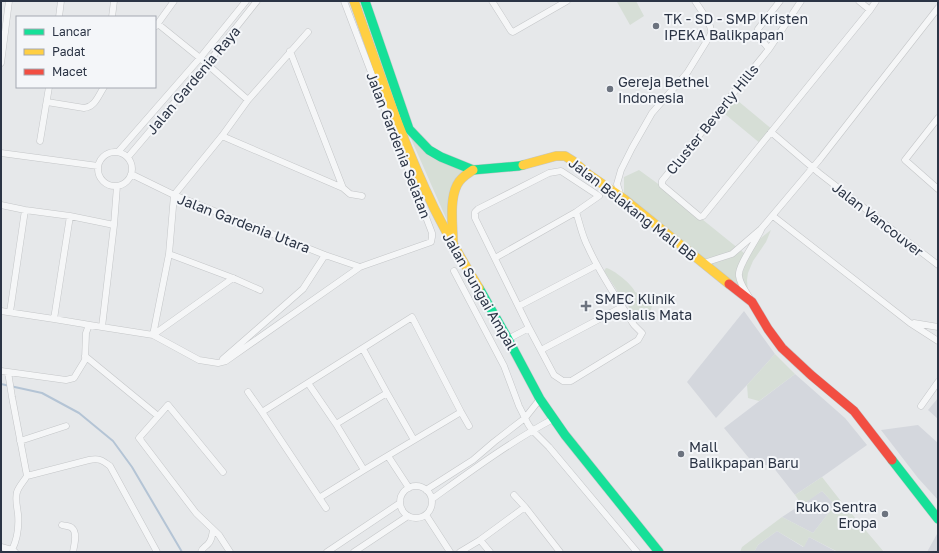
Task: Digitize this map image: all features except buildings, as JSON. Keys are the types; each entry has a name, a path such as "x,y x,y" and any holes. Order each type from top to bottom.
{"main road":[{"name":"Jalan Sungai Ampal","path":"354,1 404,140 434,208 453,244 508,339 540,399 553,419 660,552"},
{"name":"Jalan Belakang Mall BB","path":"365,1 409,129 429,150 441,158 473,170 519,166 556,156 564,156 621,197 752,302"},
{"path":"453,244 454,193 457,184 473,170"},
{"path":"752,302 776,340 811,375 854,411 938,519"}],"street":[{"path":"1,63 10,1"},
{"path":"59,16 61,1"},
{"path":"112,16 114,1"},
{"path":"174,1 156,25 200,58 248,100"},
{"name":"Jalan Gardenia Raya","path":"118,152 200,58 246,1"},
{"name":"Jalan Gardenia Raya","path":"128,158 207,64 257,1"},
{"name":"Jalan Gardenia Selatan","path":"344,1 409,171 432,237 432,240 428,243 360,268"},
{"path":"492,1 511,31 514,32 567,1"},
{"path":"621,197 617,184 624,163 652,113 686,73 711,34 710,24 696,1"},
{"path":"769,49 760,38 758,29 780,1"},
{"name":"Cluster Beverly Hills","path":"801,1 769,49 662,181 662,185 700,217 702,217 876,1"},
{"path":"859,1 870,10"},
{"path":"704,263 732,254 761,229 773,216 813,168 938,8"},
{"path":"153,335 169,254 174,196 222,136 248,100 308,32"},
{"path":"290,51 343,188"},
{"path":"40,141 49,88"},
{"path":"47,102 84,108 89,107 95,102 103,88"},
{"path":"938,118 905,160 938,189"},
{"path":"771,132 813,168"},
{"path":"222,136 343,188 350,194 362,196"},
{"path":"113,152 118,152 124,154 128,158 132,168 128,180 117,186 111,185 102,179 98,166 103,157 113,152"},
{"path":"1,153 98,166"},
{"name":"Jalan Vancouver","path":"813,168 938,265"},
{"path":"495,258 576,212 599,196 561,171 548,173 478,209 475,212 475,218 529,328 554,375 563,381 571,381 638,340 642,333 634,325 622,307 597,265 588,247 576,212"},
{"name":"Jalan Gardenia Utara","path":"131,174 174,196 360,268"},
{"path":"604,185 617,184"},
{"path":"102,327 117,186"},
{"path":"1,204 25,210 70,216 114,225"},
{"path":"10,312 25,210"},
{"path":"54,318 70,216"},
{"path":"773,216 938,342"},
{"path":"752,302 741,284 738,275 744,259 761,229"},
{"path":"169,254 233,278 260,290"},
{"path":"218,363 303,289 325,255"},
{"path":"519,306 597,265"},
{"path":"1,311 54,318 153,335 199,360 218,363 226,361 360,268"},
{"path":"454,271 504,366 519,406 532,430 549,447 637,552"},
{"path":"153,335 233,278"},
{"path":"541,350 622,307"},
{"path":"262,412 412,317 469,426"},
{"path":"910,322 938,327"},
{"path":"1,371 8,374 66,380 74,378 85,360 86,333 89,325"},
{"path":"508,339 529,328"},
{"path":"363,349 414,440"},
{"path":"85,356 158,416"},
{"path":"1,547 14,551 18,534 18,514 16,503 18,491 27,476 8,374"},
{"path":"921,406 938,382"},
{"path":"308,383 336,424 364,470"},
{"path":"248,392 326,508"},
{"path":"336,424 387,393"},
{"path":"426,490 473,460 525,418 540,399"},
{"path":"223,472 168,405 139,438 196,513 219,535 230,552"},
{"path":"319,498 461,412"},
{"path":"432,499 502,449 553,419"},
{"path":"20,441 66,426"},
{"path":"388,456 409,488"},
{"path":"27,476 89,460 96,459 104,461 110,466 158,552"},
{"path":"418,486 429,492 432,499 431,508 426,515 417,518 408,516 404,513 401,508 400,498 409,488 418,486"},
{"path":"514,495 560,552"},
{"path":"327,552 400,503"},
{"path":"460,552 480,540 525,507"},
{"path":"426,515 450,552"},
{"path":"354,552 408,516"},
{"path":"62,525 73,528 75,541 73,552"},
{"path":"201,552 201,549 208,544 211,539 213,530"},
{"path":"480,540 490,552"}],"shaded area":[{"path":"636,1 644,16 630,25 617,2"},
{"path":"732,96 773,130 761,144 720,110"},
{"path":"409,131 428,151 470,170 457,183 453,234 412,141"},
{"path":"639,170 744,253 771,230 766,242 753,261 748,273 748,293 624,199 624,177"},
{"path":"606,268 613,271 631,285 635,292 646,297 652,306 650,313 645,317 638,318 632,314 627,303 621,299 604,271"},
{"path":"744,311 775,354 716,418 687,382"},
{"path":"775,354 795,374 759,401 748,398 747,385"},
{"path":"795,374 845,418 867,445 795,495 773,467 753,463 724,428"},
{"path":"938,398 938,419 928,410"},
{"path":"918,425 938,443 938,500 918,478 881,430"},
{"path":"822,477 884,552 838,552 809,537 804,547 777,531 758,545 754,552 740,552 742,547 782,517 813,533 835,505 822,491 802,505 795,495"},
{"path":"822,491 835,505 813,533 782,517"},
{"path":"777,531 803,547 809,537 837,552 754,552 758,545"},
{"path":"937,534 938,552 927,552"}],"waterway":[{"path":"1,384 42,393 79,413 113,441 132,467 182,552"}],"traffic: fast":[{"path":"365,1 409,129 429,150 441,157 473,170 523,165"},
{"path":"479,288 540,399 565,435 659,552"},
{"path":"892,460 938,519"}],"traffic: slow":[{"path":"354,1 391,106 422,183 461,259 479,288"},
{"path":"523,165 556,156 565,156 624,199 729,284"},
{"path":"453,244 453,198 460,180 473,170"}],"traffic: jam":[{"path":"729,284 752,302 768,329 782,348 811,375 854,411 892,460"}],"place":[{"name":"TK - SD - SMP Kristen IPEKA Balikpapan","path":"656,26"},
{"name":"Gereja Bethel Indonesia","path":"610,89"},
{"name":"SMEC Klinik Spesialis Mata","path":"586,306"},
{"name":"Mall Balikpapan Baru","path":"681,454"},
{"name":"Ruko Sentra Eropa","path":"885,514"}]}
